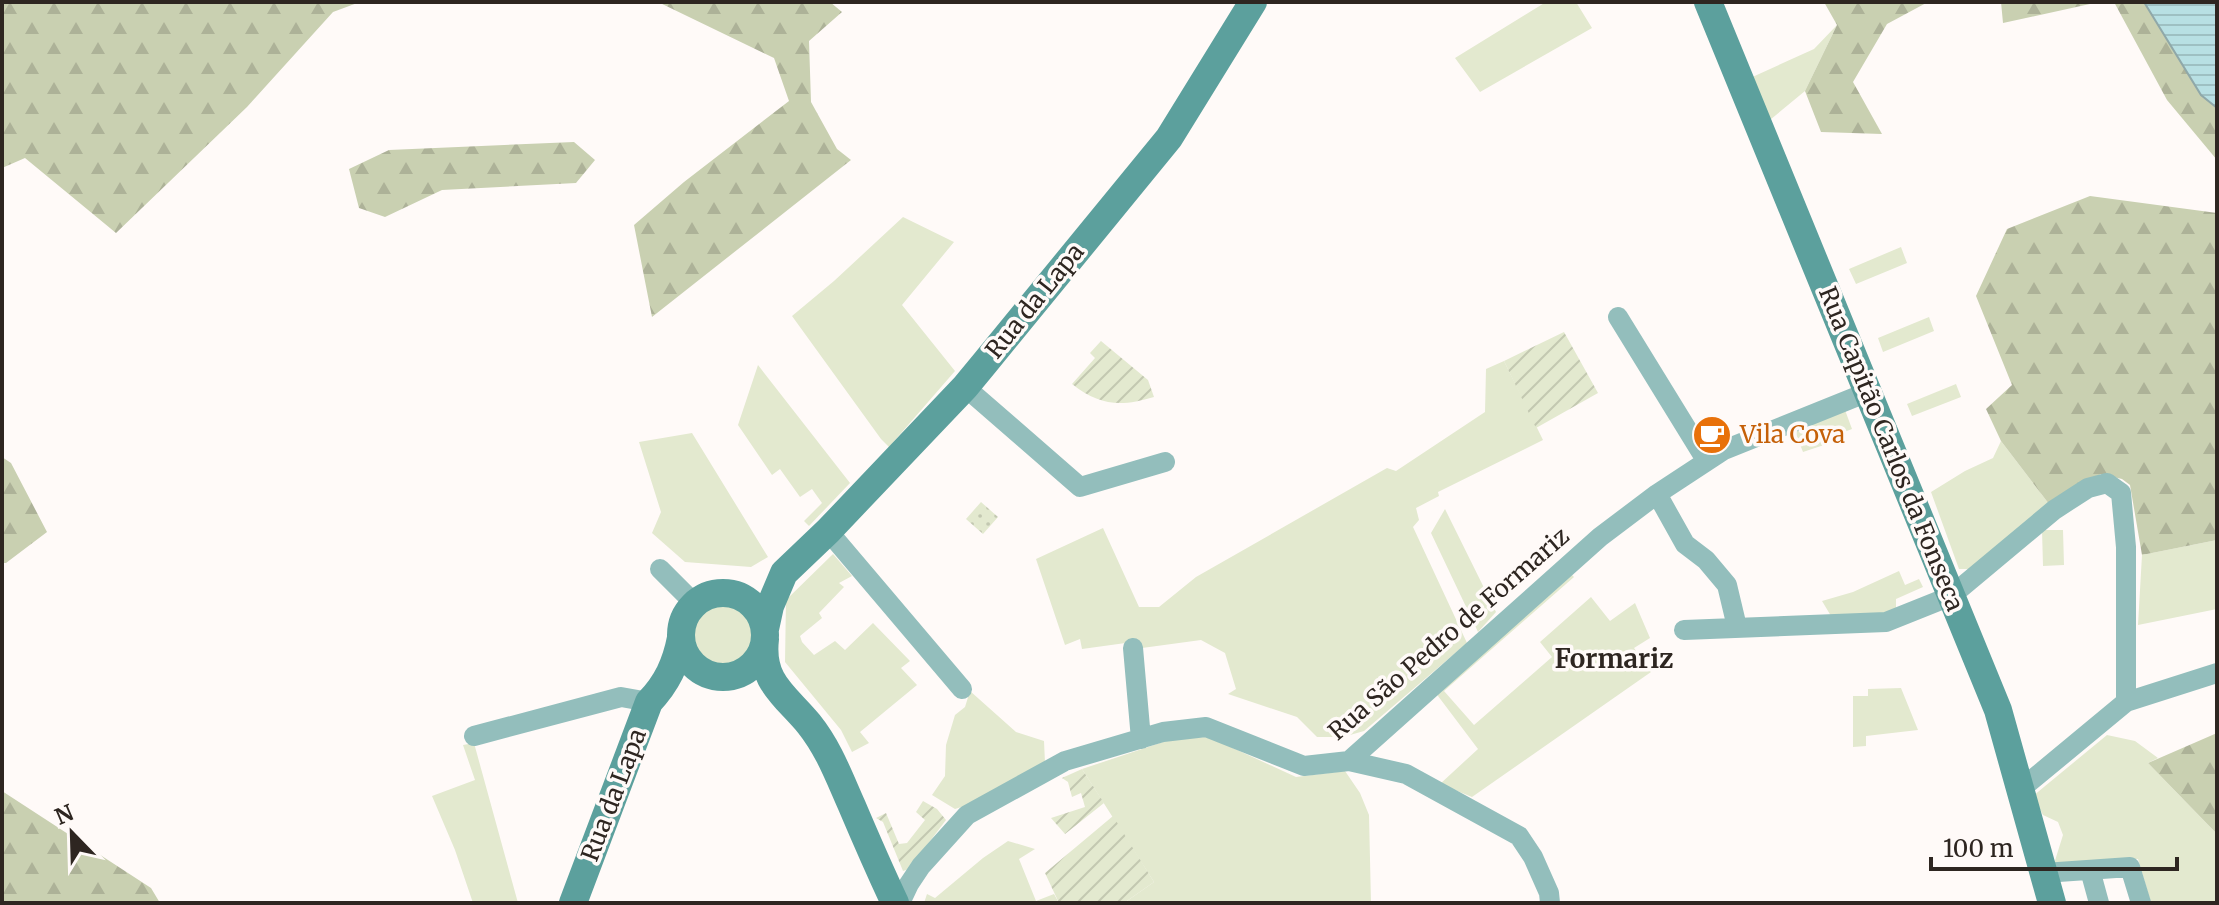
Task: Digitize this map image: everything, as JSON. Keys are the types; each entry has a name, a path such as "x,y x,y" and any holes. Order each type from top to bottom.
{"main road":[{"name":"Rua da Lapa","path":"729,594 752,588 784,573 965,387 1169,138 1253,2"},
{"name":"Rua Capitão Carlos da Fonseca","path":"1708,2 1998,710 2052,903"},
{"name":"Rua da Lapa","path":"765,634 770,606 784,573"},
{"path":"780,694 763,656 765,634 758,611 741,597 729,594 705,597 695,604 682,626 681,638 690,661 700,671 719,677 758,681 780,694 808,723 828,750 897,903"},
{"path":"655,696 672,684 737,675 748,669 762,651 765,634"},
{"name":"Rua da Lapa","path":"573,903 655,696 677,659 681,638"}],"street":[{"path":"1618,317 1706,460"},
{"path":"965,387 1080,487 1165,462"},
{"name":"Rua São Pedro de Formariz","path":"897,903 921,866 967,815 1065,761 1163,732 1206,727 1304,766 1349,761 1600,537 1657,494 1724,450 1868,392"},
{"path":"1684,630 1886,622 1951,596 2054,510 2088,488 2107,483 2121,493 2126,547 2126,702"},
{"path":"1657,494 1685,544 1706,560 1727,585 1737,627"},
{"path":"828,531 962,689"},
{"path":"660,569 695,604"},
{"path":"1133,648 1141,739"},
{"path":"2021,789 2126,702 2217,673"},
{"path":"474,736 621,697 655,696"},
{"path":"1378,736 1376,761 1382,768"},
{"path":"1349,761 1406,774 1519,836 1533,857 1549,893 1550,903"},
{"path":"2044,873 2130,867 2141,903"},
{"path":"2090,870 2099,903"}],"green space":[{"path":"2,2 360,2 333,12 247,107 116,233 25,158 2,168"},
{"path":"658,2 830,2 842,12 809,41 811,102 837,149 851,160 652,317 634,225 789,101 774,58"},
{"path":"1546,2 1576,2 1592,28 1480,92 1455,58"},
{"path":"1824,2 1928,2 1887,24 1853,82 1882,134 1821,132 1805,91 1837,25"},
{"path":"2001,2 2099,2 2003,23"},
{"path":"2114,2 2144,2 2201,95 2217,108 2217,160 2167,100"},
{"path":"1837,25 1805,91 1765,124 1748,79 1814,49"},
{"path":"574,142 595,160 576,183 442,190 385,217 359,208 349,169 389,150"},
{"path":"2090,196 2217,213 2217,540 2142,555 2130,485 2122,479 2101,474 2049,504 2001,441 1986,409 2012,385 1976,296 2007,229"},
{"path":"903,217 954,242 902,305 955,371 889,447 792,316"},
{"path":"1901,247 1907,263 1856,284 1849,269"},
{"path":"1929,317 1934,331 1883,352 1878,338"},
{"path":"1564,332 1598,393 1536,428 1504,361"},
{"path":"1101,341 1148,380 1154,397 1111,402 1092,397 1072,384 1095,358 1090,353"},
{"path":"1504,361 1543,440 1438,492 1439,496 1416,508 1419,520 1413,527 1467,643 1364,731 1343,737 1317,737 1297,717 1228,694 1236,689 1225,653 1201,640 1142,648 1140,641 1082,649 1080,639 1065,645 1036,559 1103,528 1139,607 1159,607 1196,577 1387,468 1396,471 1485,412 1486,369"},
{"path":"758,365 850,483 809,526 804,521 822,503 812,489 800,497 780,469 772,475 738,425"},
{"path":"1956,384 1961,397 1912,416 1907,404"},
{"path":"1845,410 1852,429 1826,439 1827,444 1803,452 1795,432"},
{"path":"692,433 768,557 751,567 685,562 652,533 661,512 639,442"},
{"path":"2001,441 2049,504 1972,569 1959,569 1931,492 1993,458"},
{"path":"2,457 11,463 47,532 6,563 2,563"},
{"path":"981,502 998,517 983,534 966,519"},
{"path":"1445,509 1496,612 1478,632 1431,533"},
{"path":"2042,530 2063,530 2064,565 2043,566"},
{"path":"2217,540 2217,609 2138,625 2142,555"},
{"path":"833,554 852,576 839,583 844,587 819,613 822,618 800,636 802,642 814,655 835,641 845,650 873,623 910,661 901,668 917,685 860,732 869,743 852,752 841,730 785,662 786,600"},
{"path":"1899,571 1905,585 1919,579 1923,587 1896,599 1896,611 1878,615 1831,616 1822,601 1853,592"},
{"path":"1570,573 1574,577 1444,691 1474,725 1552,657 1540,642 1591,597 1610,621 1635,603 1650,638 1634,648 1651,672 1472,797 1440,784 1478,749 1435,692"},
{"path":"722,603 740,609 748,617 754,635 748,653 740,661 722,667 704,661 696,653 690,635 696,617 704,609"},
{"path":"1901,688 1918,730 1866,736 1866,746 1853,747 1853,696 1868,696 1868,689"},
{"path":"970,691 1016,732 1044,741 1045,763 955,809 932,795 945,776 946,745 955,715 965,707"},
{"path":"2217,733 2217,834 2148,763"},
{"path":"2107,735 2135,741 2158,758 2148,763 2217,834 2217,903 2151,903 2138,859 2053,867 2063,835 2058,822 2043,815 2033,796"},
{"path":"1209,737 1296,777 1345,771 1360,793 1369,815 1371,903 1124,903 1154,882 1082,769 1175,738"},
{"path":"474,743 518,903 473,903 432,796 475,780 463,745"},
{"path":"1082,769 1104,803 1065,834 1051,818 1085,807 1081,793 1072,797 1068,782 1062,778"},
{"path":"2,791 151,888 160,903 2,903"},
{"path":"923,801 937,809 946,820 909,869 903,871 883,822 876,818 886,813 899,844 907,843 925,820 916,812"},
{"path":"1113,816 1154,882 1124,903 1059,903 1045,873"},
{"path":"1008,841 1035,849 1019,859 1036,901 1054,894 1059,903 924,903 927,894 935,898"}],"water":[{"path":"2144,2 2217,2 2217,108 2201,95"}],"place":[{"name":"Vila Cova","path":"1712,435"}],"district":[{"name":"Formariz","path":"1614,659"}]}
